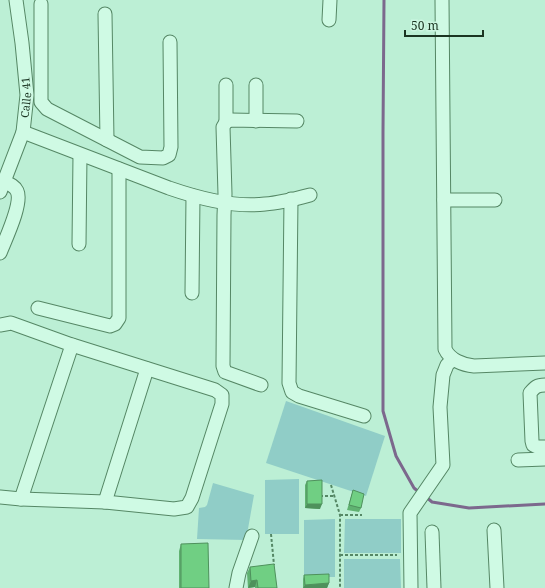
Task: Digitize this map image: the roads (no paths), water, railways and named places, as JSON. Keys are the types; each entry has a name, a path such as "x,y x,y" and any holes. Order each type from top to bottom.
{"street":[{"name":"Calle 41","path":"2,187 23,132 27,95 16,0"},
{"path":"329,20 330,0"},
{"path":"442,0 445,349 453,359 463,364 480,367 545,363"},
{"path":"41,4 41,102 47,109 140,157 163,158 170,155 170,42"},
{"path":"105,14 107,140"},
{"path":"226,85 226,122"},
{"path":"256,85 256,121"},
{"path":"261,385 225,372 223,366 225,203 222,127 226,122 231,120 297,121"},
{"path":"23,132 80,155 193,196 225,203 243,205 264,204 310,195"},
{"path":"79,244 80,155"},
{"path":"135,175 140,157"},
{"path":"38,308 110,326 115,324 119,318 119,169"},
{"path":"0,253 17,209 18,192 13,186 2,187"},
{"path":"192,293 193,196"},
{"path":"291,199 289,383 292,392 299,396 364,416"},
{"path":"444,200 495,200"},
{"path":"0,325 11,324 72,346 215,390 222,395 222,404 192,498 187,507 174,509 105,502 0,497"},
{"path":"21,499 72,346"},
{"path":"411,588 410,513 443,465 440,407 443,375 447,365 453,359"},
{"path":"105,502 147,369"},
{"path":"545,385 535,387 530,394 533,445 537,447 545,447"},
{"path":"518,460 545,458"},
{"path":"494,530 497,588"},
{"path":"432,532 434,588"},
{"path":"236,588 239,573 252,536"}],"waterway":[{"path":"384,0 383,411 396,456 414,488 420,493"},
{"path":"425,496 432,502 469,508 545,504"}]}
